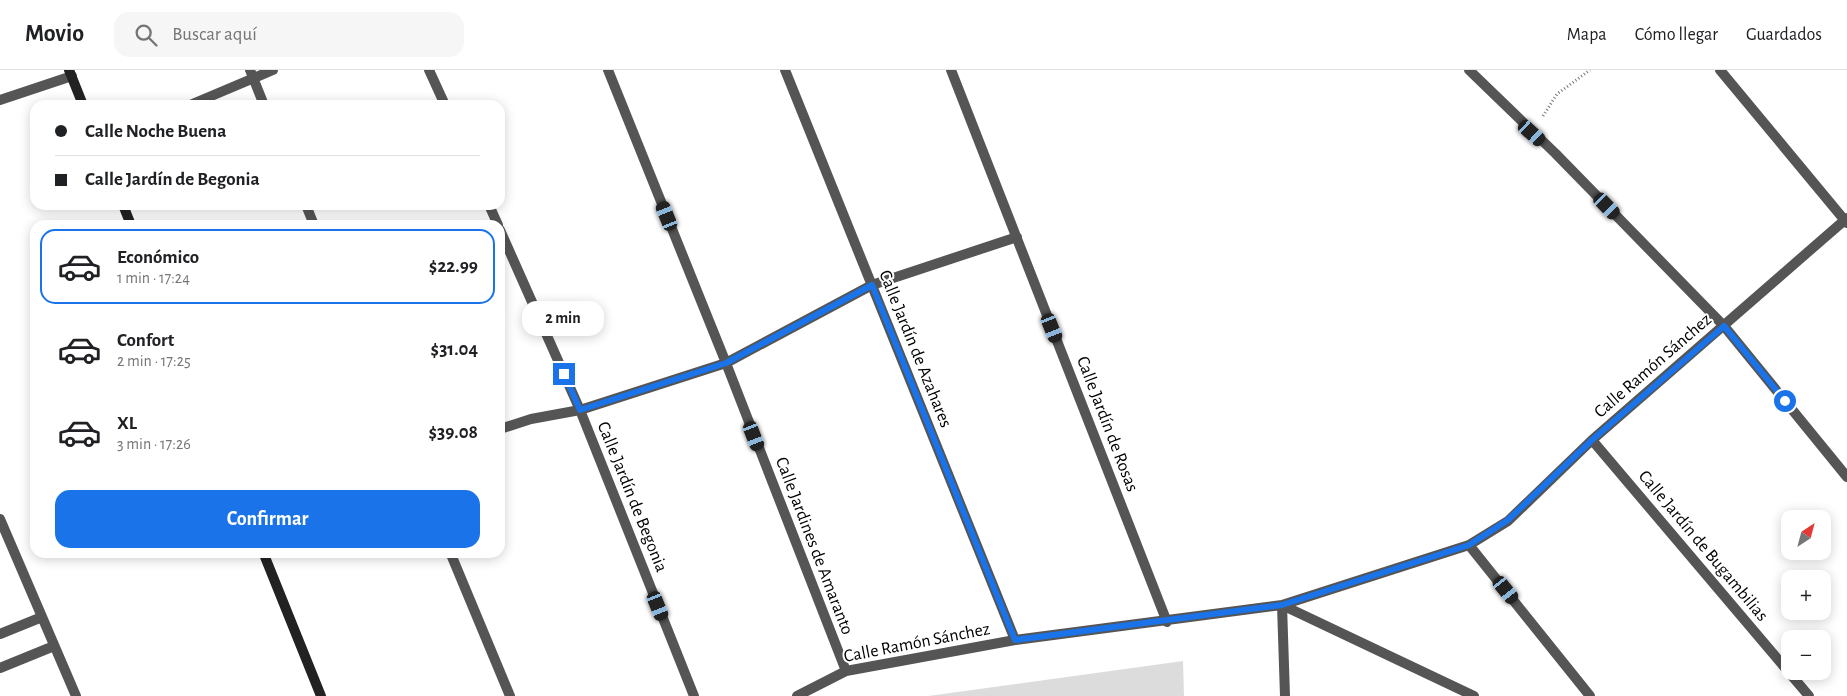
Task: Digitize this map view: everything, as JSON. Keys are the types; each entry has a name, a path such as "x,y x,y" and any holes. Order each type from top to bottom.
{"street":[{"path":"200,100 251,74 272,70"},
{"path":"429,70 443,100"},
{"name":"Calle Jardines de Amaranto","path":"608,70 726,363 846,672"},
{"name":"Calle Jardín de Azahares","path":"785,70 1015,640"},
{"name":"Calle Jardín de Rosas","path":"951,70 1167,622"},
{"path":"1469,70 1532,133 1555,153 1724,326 1847,477"},
{"path":"1720,70 1846,220"},
{"path":"0,100 70,73 81,100"},
{"path":"251,74 262,100"},
{"name":"Calle Ramón Sánchez","path":"797,696 846,672 1015,640 1167,622 1282,605 1469,545 1508,520 1592,440 1846,220"},
{"path":"505,427 531,419 580,410 726,363 872,285 1016,237"},
{"name":"Calle Jardín de Begonia","path":"505,241 580,410 694,696"},
{"name":"Calle Jardín de Bugambilias","path":"1592,440 1809,696"},
{"path":"0,519 76,696"},
{"path":"1469,545 1590,696"},
{"path":"265,558 321,696"},
{"path":"452,558 510,696"},
{"path":"1285,696 1282,605 1474,696"},
{"path":"0,634 42,617"},
{"path":"0,668 54,646"}],"path":[{"path":"1532,133 1557,94 1590,70"}],"shaded area":[{"path":"1183,661 1184,696 928,696"}],"route":[{"path":"564,374 580,410 726,363 872,285 1015,640 1167,622 1282,605 1469,545 1508,520 1592,440 1724,326 1785,401"}]}
